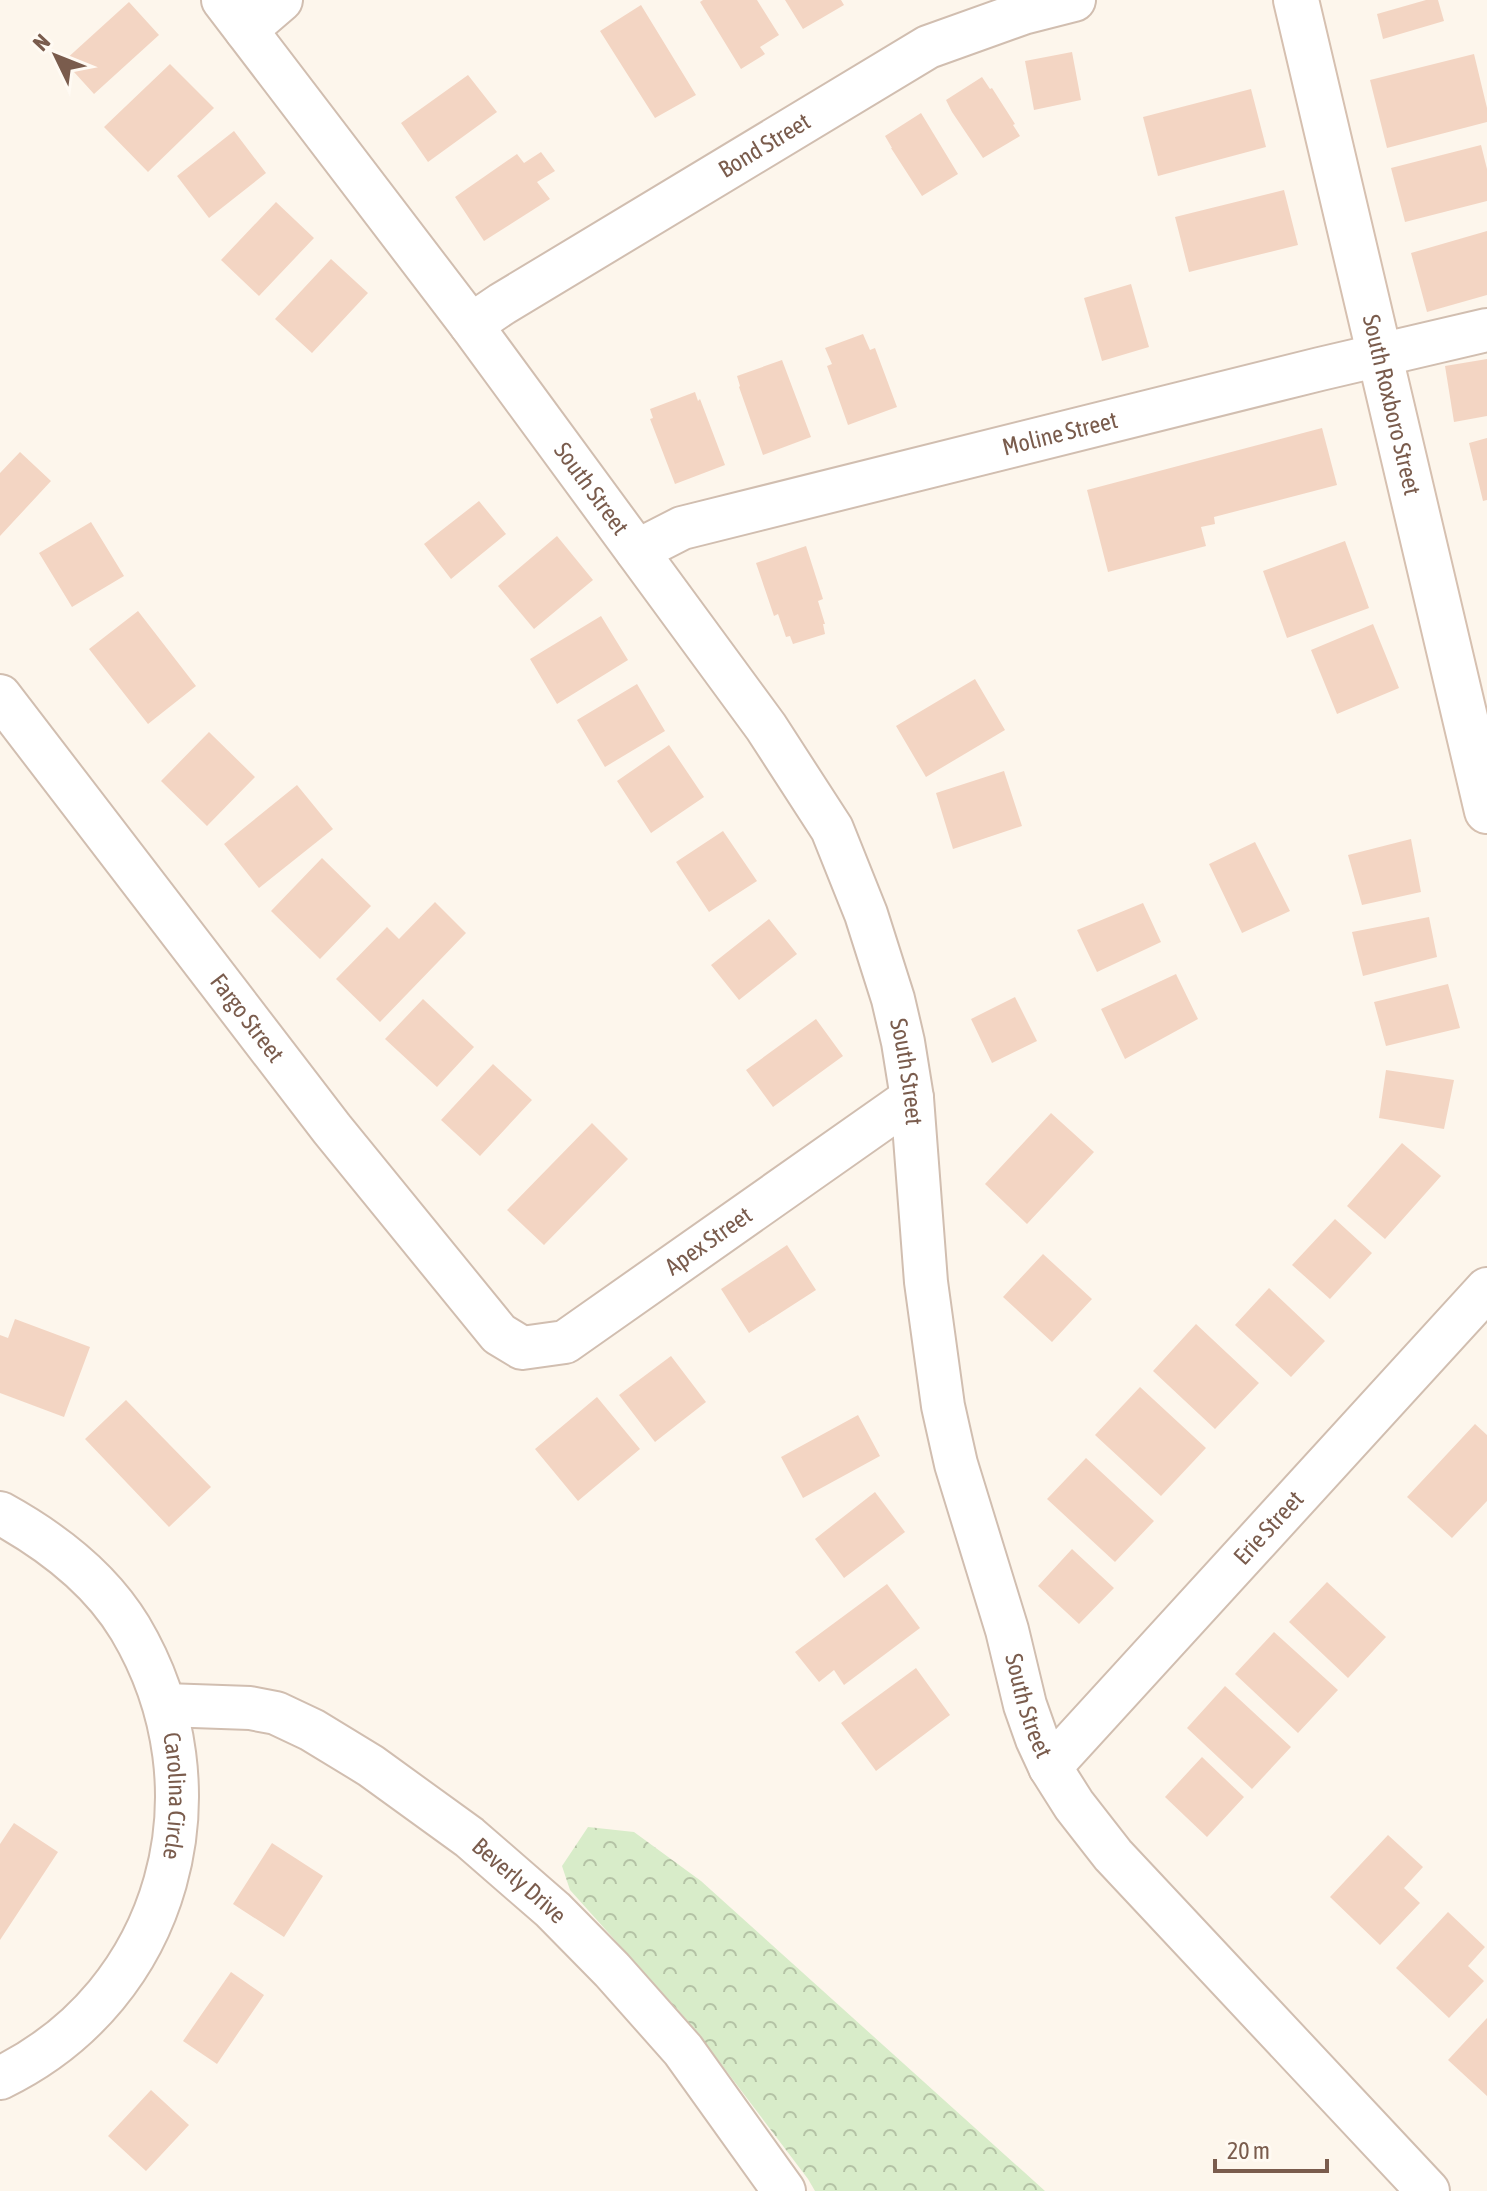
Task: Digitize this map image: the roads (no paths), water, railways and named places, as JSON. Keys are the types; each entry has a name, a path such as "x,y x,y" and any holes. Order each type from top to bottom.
{"street":[{"path":"234,15 281,0"},
{"name":"Bond Street","path":"471,325 928,47 1023,13 1074,0"},
{"name":"South Roxboro Street","path":"1296,0 1487,811"},
{"name":"South Street","path":"234,15 471,325 766,727 832,829 866,914 903,1042 912,1098 926,1282 943,1406 956,1464 1037,1739 1074,1805 1113,1855 1428,2191"},
{"name":"Moline Street","path":"637,551 682,528 1487,330"},
{"name":"Fargo Street","path":"0,696 332,1129 499,1334"},
{"name":"Apex Street","path":"499,1334 522,1348 565,1342 912,1098"},
{"name":"Erie Street","path":"1050,1767 1487,1289"},
{"name":"Carolina Circle","path":"0,1513 37,1533 71,1560 102,1590 129,1626 149,1664 165,1705 176,1763 178,1810 167,1880 140,1945 121,1975 74,2028 46,2051 0,2078"},
{"name":"Beverly Drive","path":"165,1705 250,1708 276,1713 312,1730 371,1766 469,1837 553,1910 612,1970 683,2050 784,2191"}]}
